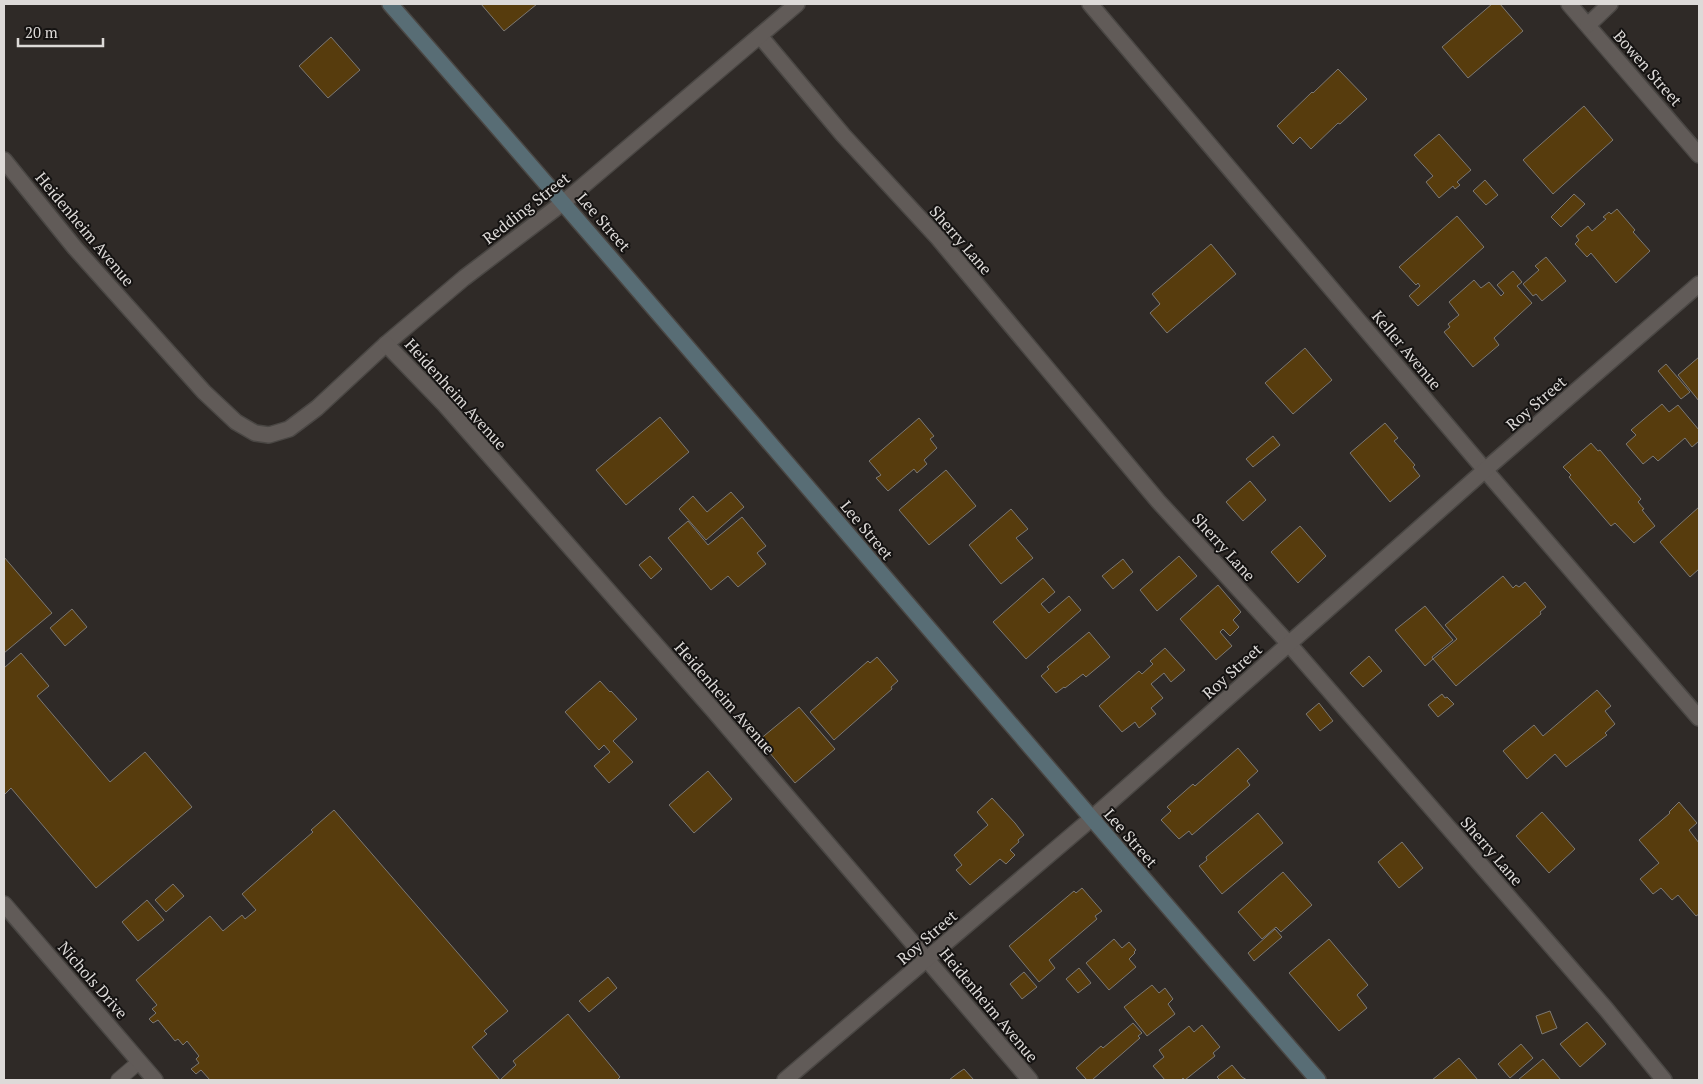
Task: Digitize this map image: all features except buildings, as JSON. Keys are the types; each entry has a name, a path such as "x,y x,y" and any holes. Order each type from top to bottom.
{"street":[{"name":"Lee Street","path":"390,4 564,202 1091,819 1318,1080"},
{"name":"Redding Street","path":"273,434 289,429 317,408 386,344 464,278 564,202 797,4"},
{"name":"Keller Avenue","path":"1090,4 1485,470 1699,718"},
{"name":"Bowen Street","path":"1569,4 1699,155"},
{"path":"1588,25 1610,4"},
{"name":"Sherry Lane","path":"760,36 843,134 938,238 1158,501 1289,644 1599,1002 1664,1080"},
{"name":"Heidenheim Avenue","path":"4,160 75,248 204,392 236,422 255,432 270,436 273,434"},
{"name":"Roy Street","path":"786,1080 1091,819 1485,470 1699,284"},
{"name":"Heidenheim Avenue","path":"386,344 445,406 694,689 1030,1080"},
{"name":"Nichols Drive","path":"4,904 155,1080"}],"lane":[{"path":"118,1080 140,1062"}]}
